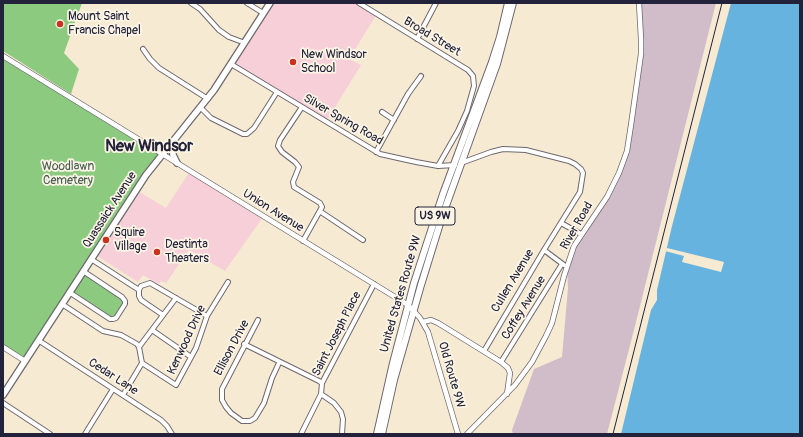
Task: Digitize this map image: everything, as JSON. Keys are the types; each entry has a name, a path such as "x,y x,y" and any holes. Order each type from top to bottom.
{"highway":[{"name":"United States Route 9W","path":"377,434 408,305 433,223 492,62 508,3"},
{"name":"United States Route 9W","path":"382,434 394,380 442,217 497,64 513,3"}],"main road":[{"name":"Quassaick Avenue","path":"3,395 146,175 208,99 270,3"},
{"path":"172,142 172,152 177,164"}],"street":[{"path":"191,3 200,9 219,30 229,37 245,43"},
{"path":"246,3 263,13"},
{"name":"Broad Street","path":"359,3 468,70 473,76 474,86 467,111 458,131 438,166"},
{"path":"417,39 436,3"},
{"name":"River Road","path":"467,434 507,394 524,374 546,336 554,316 564,276 574,246 612,188 619,173 626,151 641,54 639,3"},
{"path":"144,49 150,59 159,68 208,99"},
{"name":"Union Avenue","path":"3,56 408,305 423,322"},
{"name":"Silver Spring Road","path":"231,64 376,152 438,166 453,166 491,152 509,149 526,150 575,164 583,173 582,187 561,222"},
{"path":"376,152 408,94 421,76"},
{"path":"201,108 211,118 243,134 247,134 254,128 277,92"},
{"path":"302,107 280,140 278,146 282,152 295,162 298,167 293,185 320,203 322,207 303,241"},
{"path":"382,112 394,120"},
{"path":"320,212 362,240"},
{"path":"561,222 581,234"},
{"name":"Cullen Avenue","path":"484,351 561,222"},
{"path":"544,250 567,267"},
{"path":"91,259 139,290"},
{"name":"Coffey Avenue","path":"502,362 562,264"},
{"path":"70,292 110,319 116,318 125,304 122,297 83,271"},
{"name":"Kenwood Drive","path":"142,363 176,385 200,339 207,316 228,282"},
{"path":"163,315 141,300 139,296 141,286 150,283 207,316"},
{"name":"Saint Joseph Place","path":"321,394 322,383 374,284"},
{"path":"139,347 176,298"},
{"path":"62,304 103,331 121,335 139,347 142,363 123,395"},
{"name":"Ellison Drive","path":"258,320 224,383 221,393 226,407 231,413 242,421 246,422 253,420 257,416 264,403 272,378 279,363"},
{"path":"423,322 431,320 438,323 502,362 508,368 510,373 507,394"},
{"name":"Old Route 9W","path":"423,322 431,339 458,434"},
{"path":"152,330 191,357"},
{"name":"Cedar Lane","path":"38,340 161,420 172,434"},
{"path":"244,344 279,363 322,383"},
{"path":"3,347 25,361"},
{"path":"84,434 113,389"},
{"path":"301,434 321,394 334,403 341,412 343,419 342,434"},
{"path":"3,403 50,434"}],"shaded area":[{"name":"New Windsor School","path":"270,3 359,3 377,14 349,59 361,65 326,122 231,64"},
{"path":"595,3 716,3 607,434 513,434 512,430 534,369 562,357 568,288 567,267 581,234 619,173 627,151 641,43 639,4"},
{"path":"190,171 263,217 225,271 189,250 166,283 161,281 159,284 143,275 138,282 94,254 136,190 166,208"}],"green space":[{"path":"3,3 82,3 64,53 79,69 71,94 3,51"},
{"name":"Woodlawn Cemetery","path":"3,55 161,154 83,271 125,301 113,319 69,292 25,361 3,347"}],"water":[{"path":"731,3 800,3 800,434 621,434 651,310 657,300 657,290 672,226"}],"pier":[{"path":"667,248 724,262 721,272 682,262 684,256 665,251"}],"railway":[{"path":"613,434 722,3"}],"place":[{"name":"Mount Saint Francis Chapel","path":"60,24"},
{"name":"New Windsor School","path":"293,62"},
{"name":"Squire Village","path":"106,240"},
{"name":"Destinta Theaters","path":"157,252"}],"district":[{"name":"New Windsor","path":"149,147"}]}
